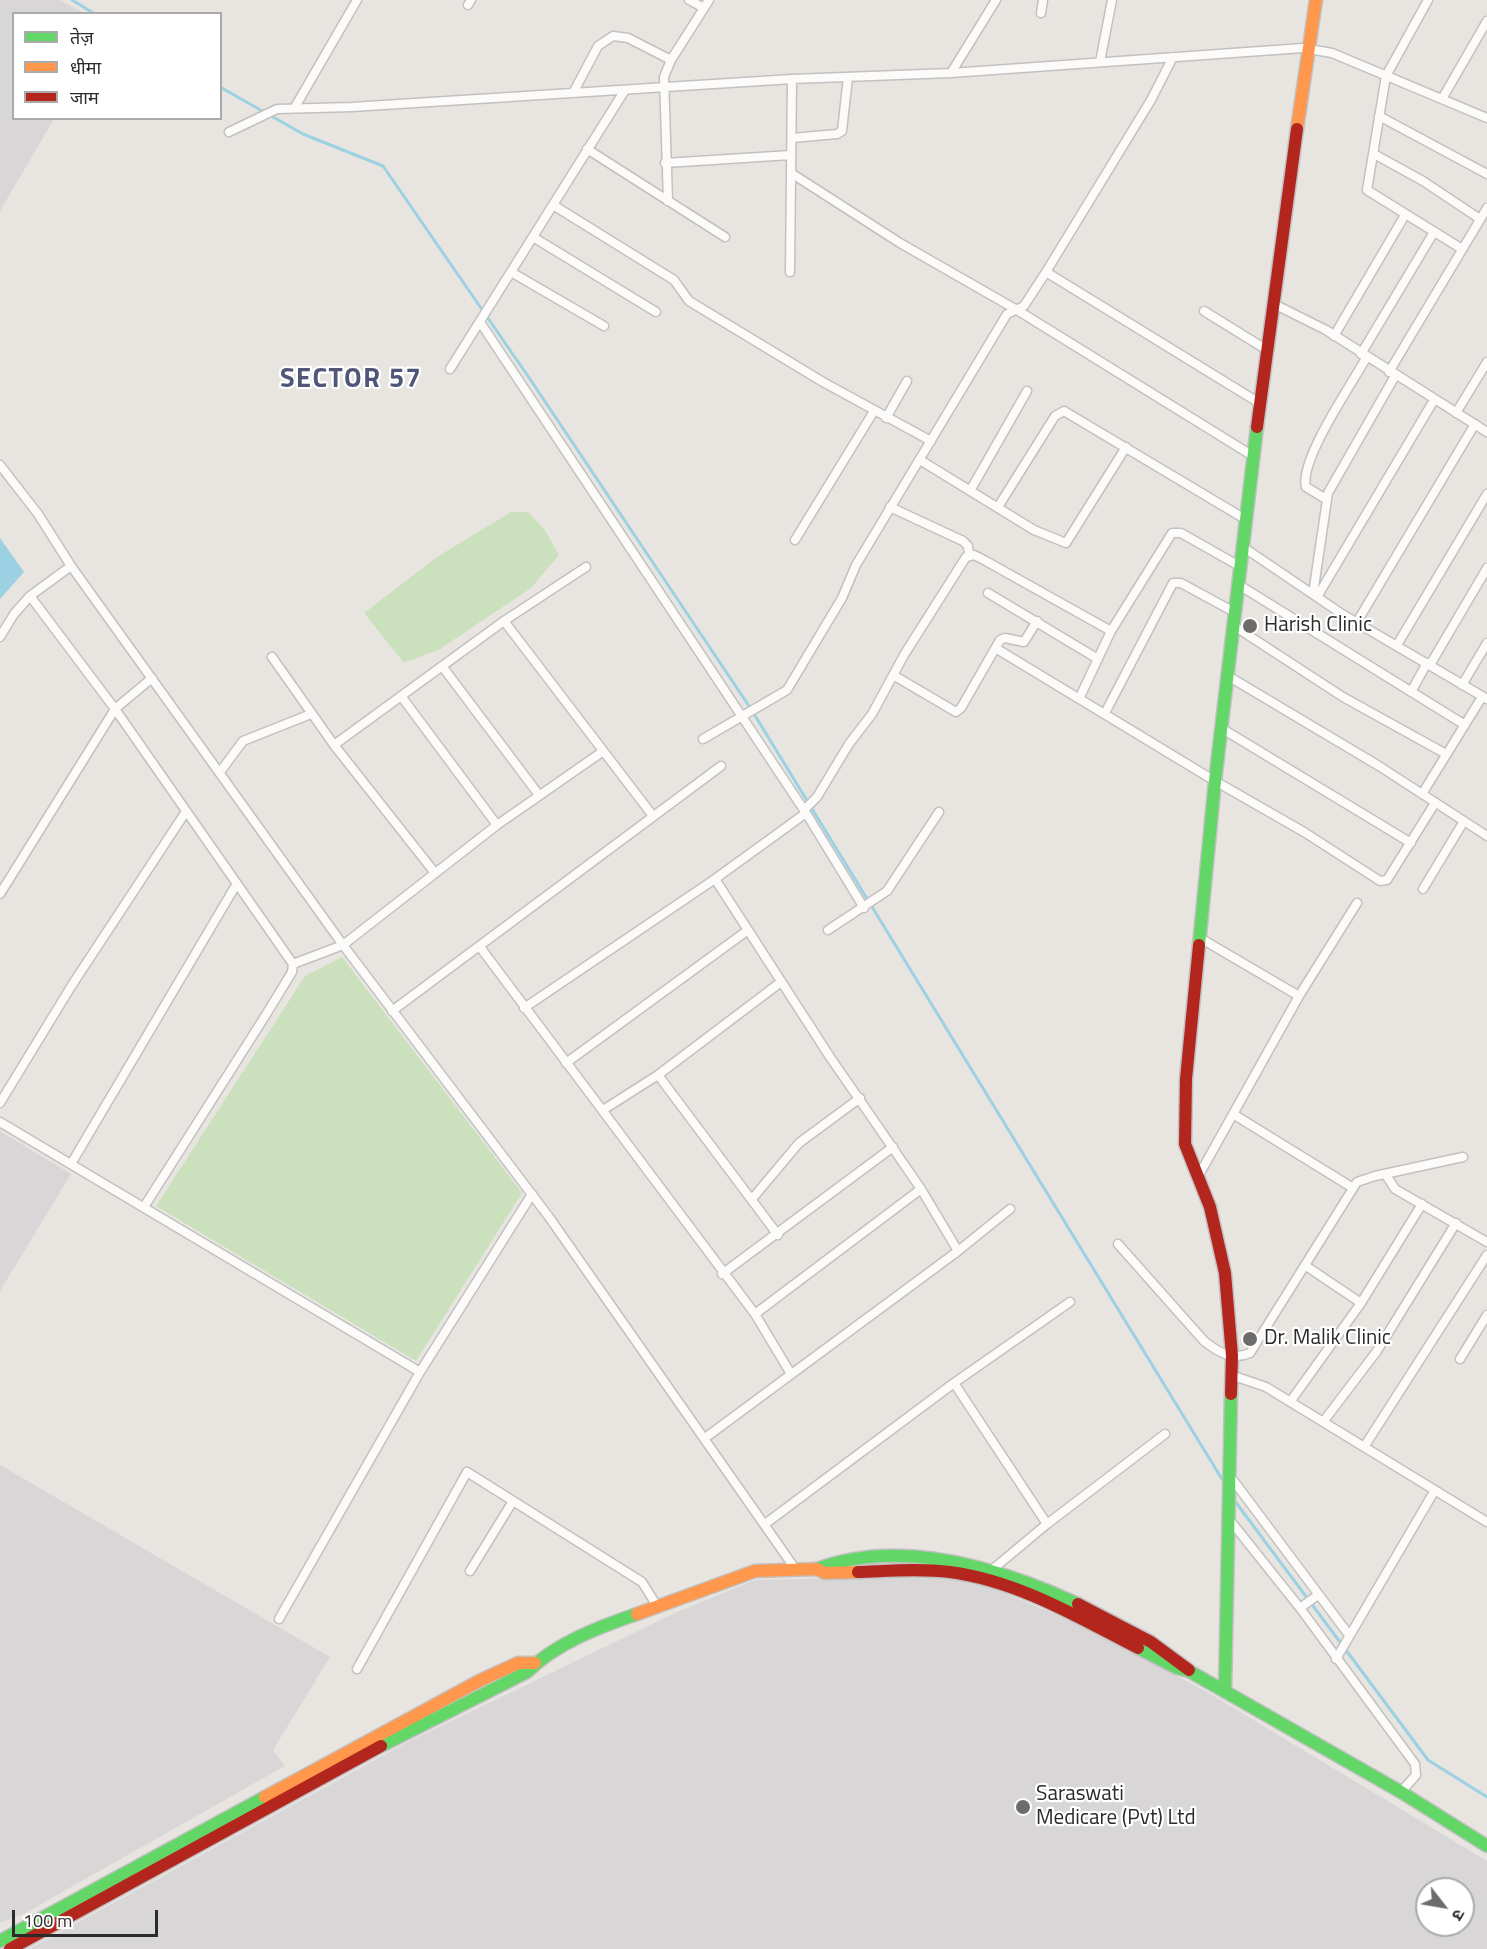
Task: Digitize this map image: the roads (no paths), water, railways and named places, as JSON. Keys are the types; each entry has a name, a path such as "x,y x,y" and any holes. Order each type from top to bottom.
{"street":[{"path":"294,107 357,0"},
{"path":"668,201 665,163 664,87 666,71 706,4 689,0"},
{"path":"951,73 996,0"},
{"path":"1041,13 1043,0"},
{"path":"1100,62 1112,0"},
{"path":"1225,1690 1232,1356 1225,1273 1210,1206 1199,1175 1187,1153 1184,1132 1186,1078 1215,781 1245,519 1287,192 1317,0"},
{"path":"1428,0 1386,76 1367,184 1369,192 1461,249"},
{"path":"1442,99 1487,21"},
{"path":"573,93 598,46 613,36 628,38 671,60"},
{"path":"228,132 271,111 294,107 351,107 792,79 951,73 1310,48 1332,53 1486,115"},
{"path":"703,739 787,690 797,677 890,507 1007,314 1017,310 1026,302 1046,272 1129,137 1173,57"},
{"path":"792,138 840,133 843,128 848,77"},
{"path":"790,272 792,79"},
{"path":"450,369 625,90"},
{"path":"1379,116 1487,174"},
{"path":"587,149 725,237"},
{"path":"1374,154 1423,181 1480,219"},
{"path":"665,163 792,155"},
{"path":"791,173 941,268 1017,310 1253,456"},
{"path":"553,205 674,280 686,299 886,418 931,441"},
{"path":"1315,596 1326,499 1333,482 1461,249 1487,208"},
{"path":"1334,336 1405,215"},
{"path":"1326,499 1306,487 1305,478 1310,458 1363,356 1434,232"},
{"path":"533,237 656,312"},
{"path":"511,272 604,326"},
{"path":"1046,272 1261,404"},
{"path":"1274,304 1334,336 1487,432"},
{"path":"1204,311 1267,350"},
{"path":"482,319 808,808 866,907"},
{"path":"1456,413 1487,362"},
{"path":"886,418 908,381"},
{"path":"970,491 1027,391"},
{"path":"1315,596 1434,400"},
{"path":"795,540 874,411"},
{"path":"998,507 1055,416 1061,411 1068,412 1245,519"},
{"path":"1357,622 1475,424"},
{"path":"920,460 1034,530 1066,543 1126,447"},
{"path":"0,465 38,514 71,566 343,945 532,1194 796,1570"},
{"path":"1396,645 1487,494"},
{"path":"524,1008 715,879 808,808 872,714 958,567 969,555 968,546 963,542 890,507"},
{"path":"1080,699 1111,631 1169,536 1175,532 1241,567"},
{"path":"1243,547 1315,596 1485,698 1465,725 1422,794"},
{"path":"969,555 984,560 1111,631"},
{"path":"0,637 14,614 30,596 71,566"},
{"path":"334,745 504,621 586,567"},
{"path":"1411,692 1487,568"},
{"path":"1104,713 1173,584 1181,584 1343,697 1446,754"},
{"path":"1239,585 1465,725"},
{"path":"988,593 1098,659"},
{"path":"30,596 115,709 185,813 293,964 292,972 144,1207"},
{"path":"504,621 652,816"},
{"path":"893,675 956,712 961,708 1003,638 1023,642 1037,621"},
{"path":"1462,685 1487,643"},
{"path":"997,648 1215,781 1294,826 1380,881 1387,880 1435,803"},
{"path":"272,657 334,745 435,873"},
{"path":"442,666 539,795"},
{"path":"1228,676 1464,822 1486,833"},
{"path":"0,894 115,709 152,678"},
{"path":"401,696 497,825"},
{"path":"220,772 243,741 311,714"},
{"path":"1221,728 1411,843"},
{"path":"293,964 343,945 497,825 602,752"},
{"path":"392,1011 721,766"},
{"path":"828,930 879,899 896,879 939,812"},
{"path":"0,1103 72,985 185,813"},
{"path":"1423,889 1464,822"},
{"path":"715,879 781,982 893,1147 958,1251"},
{"path":"71,1164 236,885"},
{"path":"1199,1175 1299,996 1357,903"},
{"path":"566,1063 748,930"},
{"path":"1200,938 1299,996"},
{"path":"480,947 754,1314 791,1374"},
{"path":"603,1110 658,1075 781,982"},
{"path":"658,1075 778,1235"},
{"path":"752,1199 799,1143 860,1098"},
{"path":"1233,1114 1353,1188"},
{"path":"0,1122 420,1372"},
{"path":"722,1274 778,1235 893,1147"},
{"path":"1118,1244 1204,1341 1218,1352 1242,1356 1250,1353 1360,1180 1463,1157"},
{"path":"1386,1175 1391,1185 1487,1242"},
{"path":"754,1314 921,1190"},
{"path":"279,1619 420,1372 532,1194"},
{"path":"1290,1402 1361,1303 1422,1204"},
{"path":"705,1438 958,1251 1010,1209"},
{"path":"1323,1422 1377,1351 1456,1223"},
{"path":"1364,1447 1487,1255"},
{"path":"1306,1266 1361,1303"},
{"path":"765,1524 954,1383 1070,1302"},
{"path":"1460,1359 1487,1315"},
{"path":"1231,1375 1266,1387 1486,1520"},
{"path":"954,1383 1047,1524"},
{"path":"993,1569 1047,1524 1165,1434"},
{"path":"357,1669 467,1472 642,1582 657,1606"},
{"path":"1230,1482 1254,1505 1316,1597 1343,1647 1415,1764 1416,1775 1401,1792"},
{"path":"1343,1647 1435,1490"},
{"path":"470,1571 513,1501"},
{"path":"1227,1510 1302,1607 1343,1647"},
{"path":"10,1949 406,1732 527,1672 535,1663 617,1621 755,1571 817,1569 836,1561 920,1559 952,1560 993,1569 1072,1602 1135,1634 1177,1658 1190,1671"},
{"path":"817,1569 825,1573 913,1570 951,1572 1037,1596 1225,1690 1401,1792 1487,1846"},
{"path":"1302,1607 1316,1597"},
{"path":"0,1941 479,1681 518,1663 535,1663"}],"water":[{"path":"0,538 24,572 0,599"}],"waterway":[{"path":"72,0 92,12"},
{"path":"222,88 303,134 383,166 532,382 751,709 1225,1484"},
{"path":"1234,1500 1428,1760 1487,1797"}],"place":[{"name":"Harish Clinic","path":"1250,626"},
{"name":"Dr. Malik Clinic","path":"1250,1339"},
{"name":"Saraswati Medicare (Pvt) Ltd","path":"1023,1807"}],"district":[{"name":"SECTOR 57","path":"351,380"}]}
